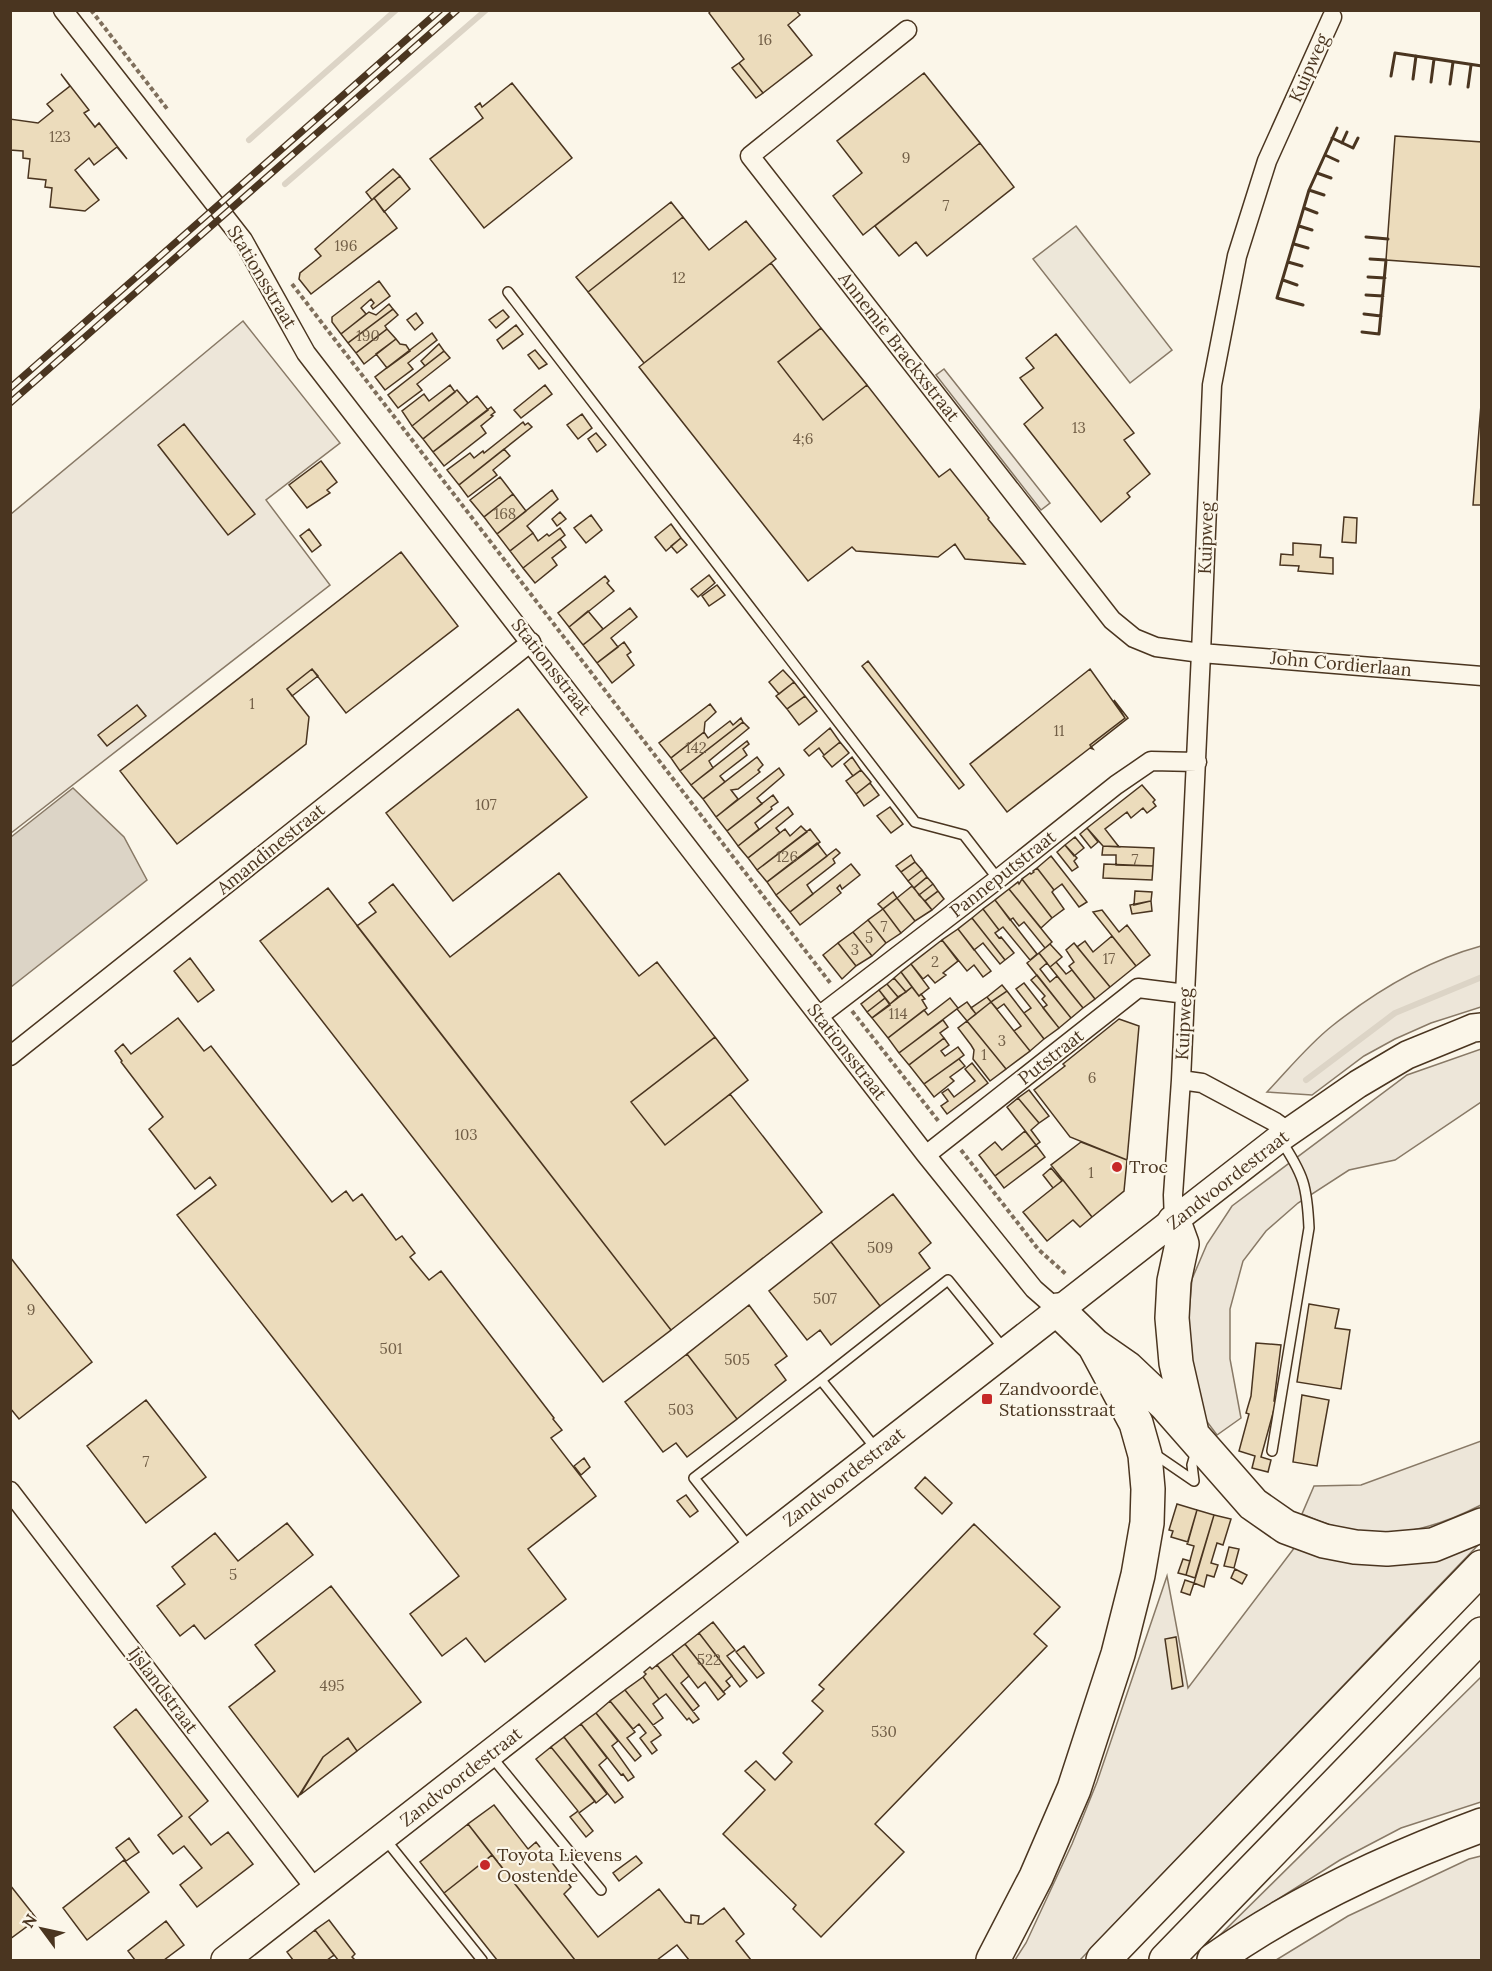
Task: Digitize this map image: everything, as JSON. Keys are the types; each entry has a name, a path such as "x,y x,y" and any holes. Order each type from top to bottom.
{"highway":[{"path":"1174,1222 1182,1244 1174,1281 1172,1309 1176,1363 1196,1441"},
{"path":"993,1960 1036,1877 1074,1789 1118,1654 1138,1575 1147,1523 1148,1489 1145,1455 1136,1423 1070,1300"},
{"path":"1094,1345 1127,1368 1166,1406 1253,1504 1286,1527 1324,1541 1356,1547 1387,1549 1433,1545 1482,1525"},
{"path":"1103,1960 1482,1567"},
{"path":"1166,1960 1482,1634"},
{"path":"1214,1960 1303,1903 1373,1869 1482,1825"}],"main road":[{"name":"Zandvoordestraat","path":"229,1959 1284,1135 1358,1084 1407,1054 1473,1028 1482,1027"}],"street":[{"name":"Stationsstraat","path":"63,10 243,240 306,353 926,1155 1034,1289 1070,1300"},
{"name":"Kuipweg","path":"1174,1222 1173,1195 1186,994 1212,385 1237,256 1267,161 1333,14"},
{"name":"Annemie Brackxstraat","path":"907,30 750,156 1112,620 1134,638 1156,647 1202,653"},
{"name":"Amandinestraat","path":"10,1056 531,642"},
{"name":"John Cordierlaan","path":"1202,653 1482,675"},
{"name":"Panneputstraat","path":"819,1016 1116,785 1151,761 1197,762"},
{"name":"Putstraat","path":"926,1155 1138,988 1186,994"},
{"name":"Kuipweg","path":"1181,1080 1202,1083 1275,1122 1284,1135"},
{"name":"Ijslandstraat","path":"10,1491 316,1890"}],"lane":[{"path":"508,292 915,822 964,835 998,879"},
{"path":"1272,1451 1309,1228 1308,1197 1304,1182 1284,1135"},
{"path":"751,1550 694,1478 948,1280 1006,1351"},
{"path":"821,1380 878,1451"},
{"path":"1145,1455 1156,1455 1194,1481 1192,1466 1196,1441"},
{"path":"490,1754 601,1890"},
{"path":"384,1837 482,1960"}],"path":[{"path":"91,10 171,115"},
{"path":"291,283 842,998 1038,1249 1057,1264 1070,1300"}],"shaded area":[{"path":"1076,226 1172,350 1130,383 1033,259"},
{"path":"243,321 340,443 266,500 330,585 11,833 11,514"},
{"path":"944,369 1050,503 1041,510 936,375"},
{"path":"73,788 124,837 147,880 11,987 11,837"},
{"path":"1481,946 1481,1007 1431,1023 1395,1039 1364,1056 1312,1095 1267,1092 1323,1033 1366,1001 1402,978 1441,960"},
{"path":"1481,1049 1481,1102 1395,1160 1349,1170 1298,1203 1266,1231 1243,1261 1230,1309 1230,1359 1241,1418 1217,1435 1205,1419 1192,1379 1188,1325 1192,1279 1207,1244 1232,1206 1407,1075"},
{"path":"1481,1441 1481,1505 1458,1516 1414,1530 1370,1533 1326,1524 1302,1514 1314,1486 1361,1485"},
{"path":"1481,1542 1080,1960 1015,1960 1026,1943 1072,1844 1097,1782 1167,1576 1188,1688 1298,1543"},
{"path":"1481,1677 1481,1802 1401,1828 1340,1860 1218,1937"},
{"path":"1481,1856 1481,1960 1276,1960 1348,1916 1469,1859"}],"building":[{"path":"711,10 796,10 800,15 788,25 812,55 763,93 739,63 744,59 709,13"},
{"path":"739,63 763,93 756,98 732,68"},
{"path":"924,73 980,143 863,235 833,196 862,173 837,141"},
{"path":"61,74 89,110 84,113 95,127 99,123 127,159 117,147 94,165 89,158 75,170 99,200 85,211 50,207 52,188 45,187 46,180 28,178 30,159 23,158 23,151 10,150 10,119 38,123 53,111 47,104 70,86"},
{"path":"512,83 572,158 484,228 430,159 483,118 475,107 480,103 482,107"},
{"path":"1395,136 1482,142 1482,267 1386,260"},
{"path":"980,143 1014,187 927,256 916,242 899,256 875,226"},
{"path":"393,169 400,176 372,200 366,192"},
{"path":"400,176 410,189 384,212 374,198"},
{"path":"374,198 397,228 311,294 299,279 300,273 321,256 315,249"},
{"path":"671,202 683,217 588,292 576,277"},
{"path":"683,217 709,250 746,221 776,259 644,363 588,292"},
{"path":"771,263 821,328 778,362 823,420 867,385 939,477 950,469 1025,564 965,559 955,544 938,557 856,551 852,547 808,581 639,367"},
{"path":"379,281 390,296 373,309 371,306 374,303 371,299 361,308 366,314 341,334 332,322 332,317"},
{"path":"389,304 393,309 348,343 341,334 369,312 376,315"},
{"path":"393,309 398,315 385,326 387,329 356,353 348,343"},
{"path":"503,310 509,317 496,328 489,320"},
{"path":"416,313 423,323 415,330 407,320"},
{"path":"516,325 523,334 503,349 497,340"},
{"path":"821,328 867,385 823,420 778,362"},
{"path":"387,329 396,339 364,364 356,353"},
{"path":"432,333 437,340 408,363 413,369 385,390 375,377"},
{"path":"1056,334 1134,433 1124,440 1150,474 1127,493 1130,497 1101,522 1024,424 1043,408 1020,378 1034,368 1026,358"},
{"path":"396,339 400,344 406,345 410,351 387,368 376,354"},
{"path":"439,344 444,351 425,366 421,361"},
{"path":"535,350 547,364 539,369 528,355"},
{"path":"444,351 450,358 417,384 422,390 398,408 388,395"},
{"path":"450,385 455,392 412,426 402,411 424,394 429,401"},
{"path":"545,385 552,394 521,418 514,410"},
{"path":"457,390 468,403 423,439 412,426"},
{"path":"1482,392 1482,505 1473,505"},
{"path":"477,396 488,410 433,452 423,439"},
{"path":"491,407 495,412 491,415 493,416 481,426 486,433 444,466 433,452"},
{"path":"582,414 592,428 578,439 567,425"},
{"path":"523,422 532,427 459,485 447,470 470,453 474,458 483,451 484,453"},
{"path":"184,424 255,514 228,535 158,445"},
{"path":"596,433 606,445 597,452 588,439"},
{"path":"504,449 510,456 493,470 497,475 468,497 459,485"},
{"path":"321,461 337,482 327,490 330,493 307,508 289,485"},
{"path":"500,477 513,494 484,517 470,500"},
{"path":"552,490 558,499 527,526 533,533 510,551 497,534"},
{"path":"513,494 526,511 497,534 484,517"},
{"path":"560,512 566,519 557,526 552,519"},
{"path":"591,515 602,530 586,543 574,528"},
{"path":"1344,517 1357,518 1356,543 1342,542"},
{"path":"671,524 681,538 666,551 655,537"},
{"path":"560,528 565,535 523,568 510,551 533,533 538,541"},
{"path":"309,529 321,545 312,552 300,536"},
{"path":"681,538 687,545 677,553 671,546"},
{"path":"560,539 566,547 552,558 557,565 535,583 523,568"},
{"path":"1293,543 1321,545 1320,557 1333,558 1333,574 1298,571 1299,566 1280,565 1281,554 1293,555"},
{"path":"401,552 458,626 346,713 312,669 287,689 309,717 306,744 177,844 120,771"},
{"path":"709,575 715,583 698,597 691,589"},
{"path":"605,576 609,581 607,583 614,591 569,627 558,613"},
{"path":"717,585 725,595 709,606 702,596"},
{"path":"630,608 637,617 611,638 618,647 597,663 583,645"},
{"path":"588,611 603,629 583,645 569,627"},
{"path":"624,642 631,652 627,655 634,665 612,683 597,663"},
{"path":"868,661 964,785 959,789 862,666"},
{"path":"312,669 318,676 292,696 287,689"},
{"path":"1090,669 1125,718 1090,745 1093,749 1090,748 1007,812 970,764"},
{"path":"783,670 794,682 779,694 769,682"},
{"path":"794,682 805,696 787,709 776,696"},
{"path":"805,696 817,711 799,725 787,709"},
{"path":"1114,700 1128,718 1091,747 1090,745 1125,718"},
{"path":"710,704 716,712 705,722 704,732 671,758 659,743"},
{"path":"137,705 146,716 107,746 98,735"},
{"path":"518,709 587,797 453,901 386,813"},
{"path":"741,718 743,722 680,771 671,758 704,732 708,738 730,721 733,725"},
{"path":"743,722 749,728 709,761 713,768 691,785 680,771"},
{"path":"830,728 840,742 824,755 819,748 809,756 804,750"},
{"path":"747,741 749,744 743,749 747,755 720,776 725,782 703,799 691,785"},
{"path":"840,742 849,753 832,767 823,756"},
{"path":"757,757 763,765 758,770 760,772 738,789 731,790 738,799 716,817 703,799"},
{"path":"852,757 861,770 853,776 844,764"},
{"path":"779,768 784,775 757,798 762,804 727,831 716,817"},
{"path":"861,770 871,782 856,794 846,781"},
{"path":"870,783 879,795 864,806 856,794"},
{"path":"1142,785 1155,800 1153,802 1156,806 1147,813 1143,808 1131,818 1127,812 1105,829 1119,847 1103,846 1087,828"},
{"path":"773,795 778,802 755,823 759,829 738,846 727,831"},
{"path":"788,807 793,814 776,828 780,833 748,858 738,846"},
{"path":"890,807 903,824 891,833 877,816"},
{"path":"801,826 807,832 757,870 748,858 785,829 790,836"},
{"path":"1087,828 1098,842 1091,848 1080,834"},
{"path":"810,829 820,842 767,882 757,870"},
{"path":"1075,837 1084,848 1074,856 1065,845"},
{"path":"817,843 827,856 776,895 767,882"},
{"path":"1065,845 1077,858 1074,861 1078,867 1072,871 1057,852"},
{"path":"1103,846 1154,848 1153,866 1116,865 1116,855 1102,855"},
{"path":"836,849 840,853 833,859 835,863 807,885 813,894 790,912 776,895"},
{"path":"911,855 915,862 901,872 896,866"},
{"path":"1051,856 1087,902 1079,907 1062,884 1054,890 1037,868"},
{"path":"915,862 922,870 908,881 901,872"},
{"path":"851,864 860,875 842,889 840,885 837,888 841,893 800,925 790,912"},
{"path":"1104,864 1153,866 1152,880 1103,878"},
{"path":"1037,868 1054,890 1052,892 1064,909 1052,918 1022,879"},
{"path":"922,870 927,877 914,888 908,881"},
{"path":"559,873 639,976 657,962 715,1037 631,1102 665,1145 730,1094 822,1212 671,1330 357,926 376,912 369,903 393,884 450,957"},
{"path":"927,877 933,884 919,895 914,888"},
{"path":"1022,879 1052,918 1041,928 1009,889 1018,882 1019,884"},
{"path":"933,884 938,891 925,901 919,895"},
{"path":"912,886 932,910 915,921 897,898"},
{"path":"328,888 671,1330 603,1382 260,941"},
{"path":"1009,889 1052,942 1045,948 1024,922 1019,926 1013,918 1010,920 995,900"},
{"path":"938,891 944,899 932,910 925,901"},
{"path":"1135,891 1152,892 1151,901 1134,905"},
{"path":"893,892 897,898 883,909 878,904"},
{"path":"897,898 915,921 901,933 883,909"},
{"path":"995,900 1037,954 1030,960 1003,927 999,930 983,909"},
{"path":"1151,901 1152,911 1132,914 1130,905"},
{"path":"883,909 901,933 886,943 868,920"},
{"path":"983,909 999,930 995,933 1014,953 1005,960 972,918"},
{"path":"1102,910 1119,932 1127,925 1150,955 1136,966 1093,912"},
{"path":"972,918 1005,960 1000,964 983,943 974,950 958,929"},
{"path":"868,920 886,943 872,956 853,932"},
{"path":"958,929 991,971 983,977 974,965 967,971 942,940"},
{"path":"853,932 872,956 856,966 838,943"},
{"path":"1112,936 1136,966 1110,987 1077,947 1085,941 1093,952"},
{"path":"942,940 958,961 943,973 946,975 935,983 928,975 923,979 911,964"},
{"path":"838,943 856,966 842,979 823,955"},
{"path":"1074,943 1110,987 1095,999 1069,966 1074,962 1066,950"},
{"path":"1050,944 1062,957 1050,967 1039,953"},
{"path":"1039,953 1047,963 1040,969 1050,982 1057,976 1083,1008 1071,1018 1027,963"},
{"path":"190,958 214,990 198,1002 174,971"},
{"path":"1056,962 1066,974 1072,970 1095,999 1083,1008 1050,967"},
{"path":"911,964 929,988 919,996 901,972"},
{"path":"901,972 912,987 906,992 894,978"},
{"path":"1037,975 1071,1018 1059,1028 1043,1008 1047,1005 1042,999 1045,996 1031,980"},
{"path":"894,978 906,992 898,997 887,984"},
{"path":"1024,983 1059,1028 1044,1039 1024,1013 1031,1008 1016,989"},
{"path":"887,984 898,997 890,1004 879,990"},
{"path":"1002,985 1007,991 991,1002 987,997"},
{"path":"912,987 919,996 921,994 925,999 922,1000 927,1008 888,1038 872,1018"},
{"path":"879,990 885,998 867,1012 861,1004"},
{"path":"1007,991 1044,1039 1030,1051 1014,1031 1021,1026 1004,1004 997,1009 991,1002"},
{"path":"987,997 991,1002 976,1014 971,1008"},
{"path":"885,998 890,1005 872,1018 867,1012"},
{"path":"950,998 958,1008 899,1053 888,1038 924,1010 928,1015"},
{"path":"967,1002 976,1014 967,1021 957,1009"},
{"path":"991,1002 1030,1051 1006,1069 967,1021"},
{"path":"178,1018 204,1051 211,1046 332,1202 346,1191 353,1201 362,1194 396,1240 402,1236 415,1253 410,1257 429,1280 441,1271 554,1418 562,1430 551,1438 596,1496 528,1549 566,1599 485,1662 466,1638 442,1656 410,1614 459,1576 177,1215 216,1185 210,1177 195,1189 149,1129 163,1117 115,1051 123,1044 131,1054"},
{"path":"1119,1019 1139,1026 1127,1160 1070,1137 1034,1090"},
{"path":"943,1020 948,1027 940,1033 944,1038 909,1065 899,1053"},
{"path":"967,1021 1006,1069 990,1081 973,1059 974,1050 958,1028"},
{"path":"715,1037 748,1080 665,1145 631,1102"},
{"path":"944,1038 949,1045 941,1051 945,1056 958,1047 964,1055 924,1084 909,1065"},
{"path":"959,1059 965,1066 950,1077 954,1081 934,1097 924,1084"},
{"path":"972,1063 988,1083 947,1114 941,1106 948,1101 942,1093 948,1089 954,1097 975,1081 965,1069"},
{"path":"1029,1090 1049,1116 1039,1123 1018,1098"},
{"path":"1018,1098 1039,1123 1031,1130 1040,1142 1036,1145 1007,1107"},
{"path":"1025,1131 1036,1145 995,1176 979,1155 995,1142 1002,1150"},
{"path":"1081,1142 1127,1160 1124,1191 1092,1217 1051,1165"},
{"path":"1036,1145 1045,1157 1004,1188 995,1176"},
{"path":"1051,1168 1062,1181 1053,1188 1043,1175"},
{"path":"1063,1180 1092,1217 1080,1227 1073,1220 1047,1241 1023,1212"},
{"path":"893,1194 931,1243 919,1253 930,1268 880,1306 831,1242"},
{"path":"831,1242 880,1306 831,1345 820,1330 807,1340 769,1291"},
{"path":"10,1257 92,1362 19,1419 10,1408"},
{"path":"1309,1304 1339,1309 1335,1328 1350,1330 1341,1389 1297,1382"},
{"path":"749,1305 787,1356 775,1365 786,1380 737,1419 687,1354"},
{"path":"1256,1343 1281,1345 1274,1401 1276,1402 1261,1457 1271,1460 1268,1472 1252,1468 1255,1456 1239,1451 1249,1414 1246,1413 1251,1396"},
{"path":"687,1354 737,1419 687,1457 676,1443 663,1452 625,1402"},
{"path":"1302,1395 1329,1400 1317,1466 1293,1462"},
{"path":"146,1400 206,1477 146,1523 87,1446"},
{"path":"584,1458 590,1467 581,1475 574,1466"},
{"path":"925,1477 952,1503 942,1514 915,1488"},
{"path":"686,1495 698,1511 690,1517 677,1501"},
{"path":"1177,1504 1197,1510 1188,1542 1171,1537 1173,1531 1169,1530"},
{"path":"1197,1510 1214,1515 1195,1578 1186,1575 1194,1546 1187,1544"},
{"path":"1214,1515 1231,1519 1223,1545 1217,1543 1211,1563 1218,1565 1214,1577 1207,1575 1204,1587 1194,1583"},
{"path":"287,1523 313,1555 205,1639 194,1625 180,1636 157,1606 185,1584 172,1567 215,1533 238,1561"},
{"path":"974,1524 1060,1607 1034,1634 1047,1646 875,1824 904,1852 821,1937 793,1909 796,1905 723,1834 765,1790 745,1771 756,1761 775,1780 792,1762 783,1753 823,1711 812,1701 824,1689 819,1685"},
{"path":"1229,1547 1239,1549 1234,1568 1224,1566"},
{"path":"1183,1559 1190,1561 1186,1575 1178,1573"},
{"path":"1235,1569 1247,1575 1242,1584 1231,1578"},
{"path":"1185,1580 1194,1583 1190,1595 1181,1592"},
{"path":"331,1586 421,1702 357,1751 348,1738 323,1757 298,1797 229,1707 275,1671 255,1645"},
{"path":"713,1622 735,1650 727,1656 747,1681 740,1687 699,1633"},
{"path":"699,1633 732,1676 726,1681 730,1686 723,1692 685,1644"},
{"path":"1176,1637 1183,1686 1172,1689 1165,1639"},
{"path":"685,1644 725,1694 718,1700 705,1682 698,1688 672,1654"},
{"path":"744,1646 764,1673 757,1678 736,1652"},
{"path":"672,1654 689,1676 681,1683 699,1706 693,1711 657,1665"},
{"path":"657,1665 699,1719 693,1723 689,1718 687,1720 666,1694 659,1699 643,1677 646,1674 644,1672"},
{"path":"643,1677 659,1699 653,1704 663,1718 653,1725 625,1690"},
{"path":"625,1690 661,1735 651,1742 657,1750 652,1754 640,1738 646,1733 639,1724 633,1729 610,1701"},
{"path":"610,1701 635,1732 627,1738 641,1756 635,1761 596,1713"},
{"path":"136,1709 208,1801 189,1817 211,1845 228,1832 253,1864 197,1907 180,1885 202,1868 184,1846 173,1854 158,1835 182,1816 114,1727"},
{"path":"596,1713 618,1741 612,1746 634,1777 628,1781 581,1724"},
{"path":"581,1724 607,1758 599,1765 623,1797 615,1803 564,1737"},
{"path":"564,1737 607,1794 596,1803 551,1747"},
{"path":"348,1738 357,1751 300,1795 323,1757"},
{"path":"551,1747 595,1801 579,1813 593,1831 586,1837 570,1817 578,1811 536,1759"},
{"path":"494,1805 528,1849 536,1842 571,1887 564,1894 598,1937 659,1889 685,1922 691,1923 691,1915 699,1916 698,1924 703,1924 724,1908 744,1934 736,1941 751,1960 689,1960 677,1945 657,1960 575,1960 468,1824"},
{"path":"468,1824 492,1855 444,1893 420,1862"},
{"path":"129,1838 139,1852 126,1861 116,1848"},
{"path":"492,1855 575,1960 497,1960 444,1893"},
{"path":"636,1856 642,1863 619,1881 613,1873"},
{"path":"124,1860 149,1892 87,1940 63,1908"},
{"path":"10,1885 37,1919 10,1939"},
{"path":"329,1920 355,1954 352,1957 355,1960 338,1960 315,1930"},
{"path":"166,1921 184,1945 164,1960 135,1960 128,1951"},
{"path":"315,1930 334,1955 327,1960 293,1960 287,1952"}],"waterway":[{"path":"249,140 396,10"},
{"path":"285,184 486,10"},
{"path":"1306,1080 1395,1013 1482,977"}],"railway":[{"path":"10,388 440,10"},
{"path":"10,403 457,10"}],"wall":[{"path":"1391,76 1395,53 1482,66"},
{"path":"1413,79 1416,56"},
{"path":"1431,82 1434,59"},
{"path":"1450,84 1453,62"},
{"path":"1468,87 1471,65"},
{"path":"1303,305 1277,298 1309,190 1337,128"},
{"path":"1342,143 1347,132"},
{"path":"1332,138 1353,148 1358,138"},
{"path":"1325,155 1338,161"},
{"path":"1317,173 1331,178"},
{"path":"1309,190 1324,195"},
{"path":"1304,208 1317,213"},
{"path":"1299,226 1312,230"},
{"path":"1366,237 1388,239"},
{"path":"1294,244 1308,248"},
{"path":"1362,332 1379,334 1386,260 1370,259"},
{"path":"1288,262 1302,266"},
{"path":"1368,277 1385,278"},
{"path":"1283,280 1297,285"},
{"path":"1366,295 1383,296"},
{"path":"1364,314 1381,316"}],"place":[{"name":"Troc","path":"1117,1167"},
{"name":"Zandvoorde Stationsstraat","path":"987,1399"},
{"name":"Toyota Lievens Oostende","path":"485,1865"}]}
